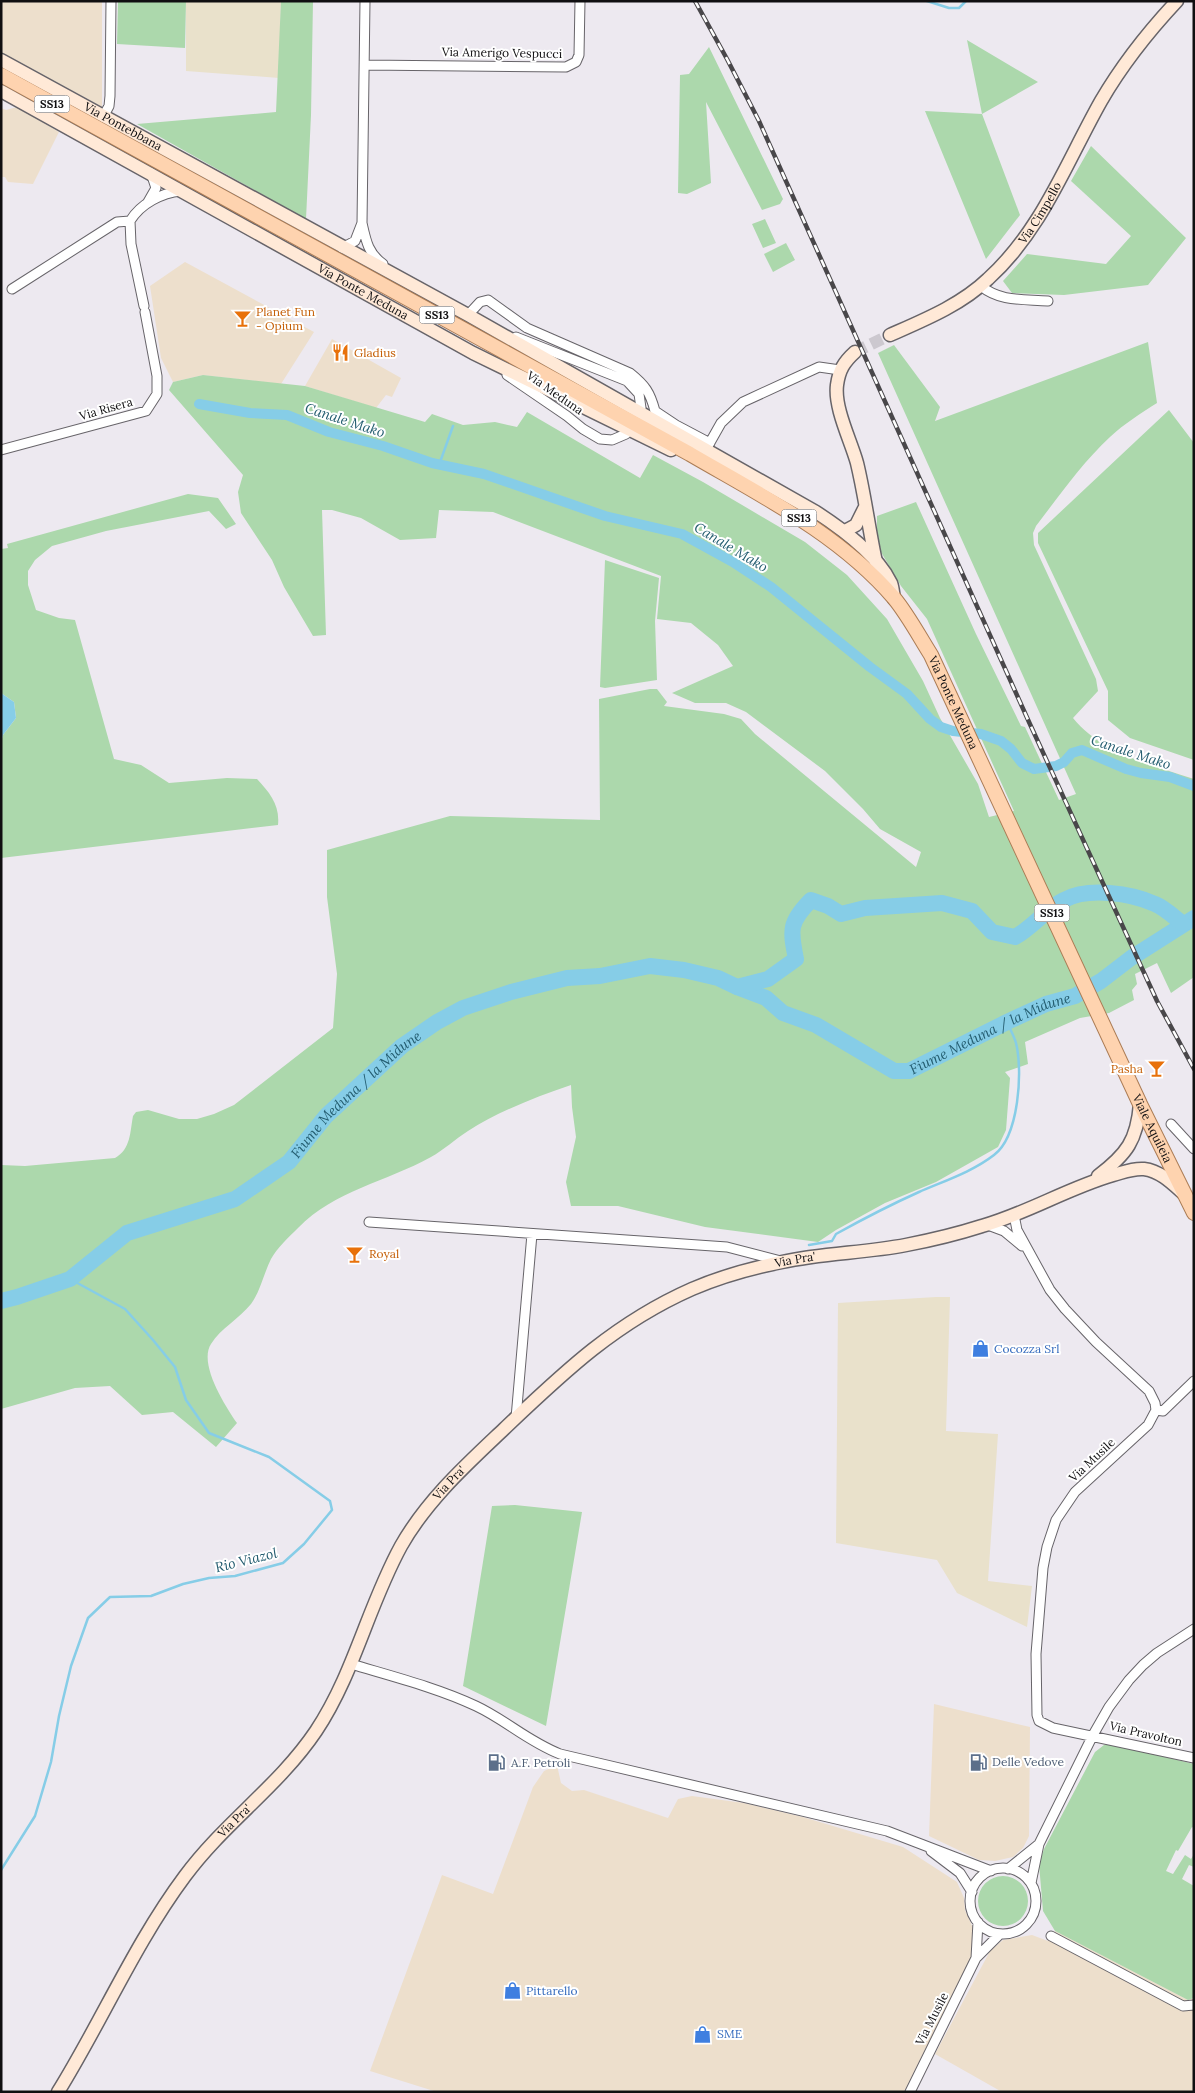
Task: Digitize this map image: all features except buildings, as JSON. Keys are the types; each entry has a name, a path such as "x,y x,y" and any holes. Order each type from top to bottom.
{"main road":[{"name":"Via Pontebbana","path":"1,75 184,176"},
{"name":"Via Ponte Meduna","path":"184,176 690,454 796,516 834,541 867,570 894,599 931,655 1099,1014"},
{"name":"Viale Aquileia","path":"1099,1014 1140,1104 1194,1213"},
{"path":"1185,1195 1194,1209"},
{"path":"1185,1195 1194,1220"}],"street":[{"path":"104,117 109,106 110,96 111,1"},
{"path":"365,1 365,65"},
{"name":"Via Amerigo Vespucci","path":"365,65 566,68 576,62 579,55 580,1"},
{"name":"Via Cimpello","path":"890,335 952,305 981,286 1012,255 1032,230 1100,103 1140,43 1177,1"},
{"name":"Via Pontebbana","path":"1,60 217,179"},
{"name":"Via Ponte Meduna","path":"365,65 362,223 366,245 371,253 400,279"},
{"name":"Via Pontebbana","path":"1,91 150,172"},
{"path":"12,289 117,222 130,221 148,203 156,188 150,172"},
{"name":"Via Ponte Meduna","path":"150,172 473,352 667,449 690,454"},
{"name":"Via Ponte Meduna","path":"217,179 708,446"},
{"path":"148,203 170,192 182,191"},
{"name":"Via Risera","path":"1,450 146,411 157,394 157,376 131,244 130,221"},
{"name":"Via Ponte Meduna","path":"342,248 355,241 362,223"},
{"path":"981,286 995,296 1048,300"},
{"name":"Via Ponte Meduna","path":"468,314 480,302 488,300 527,328 630,373 644,383 652,398 655,411 845,531 876,562 891,584 894,599"},
{"name":"Via Ponte Meduna","path":"486,325 627,381 639,394 641,408"},
{"name":"Via Meduna","path":"473,352 600,439 612,440 626,434"},
{"path":"854,352 844,362 836,387 857,464 864,509 876,562"},
{"path":"708,446 721,423 743,402 818,367 840,370"},
{"path":"845,531 856,525 864,509"},
{"name":"Via Pra'","path":"1092,1181 1125,1153 1130,1145 1139,1120 1140,1104"},
{"path":"1172,1124 1194,1149"},
{"name":"Via Pra'","path":"58,2092 151,1926 171,1894 220,1833 261,1796 290,1766 333,1704 388,1573 403,1543 441,1491 574,1363 640,1315 700,1286 724,1277 783,1262 904,1246 988,1225 1092,1181 1131,1169 1149,1170 1173,1183 1185,1195"},
{"path":"1014,1215 1017,1230 1050,1290 1065,1309 1149,1391 1156,1410 1163,1411 1194,1381"},
{"path":"369,1222 726,1248 783,1262"},
{"path":"988,1225 1004,1231 1014,1238 1032,1258"},
{"path":"516,1418 532,1234"},
{"name":"Via Musile","path":"1093,1735 1044,1725 1039,1721 1037,1715 1036,1654 1039,1605 1047,1547 1056,1520 1066,1503 1148,1425 1156,1410"},
{"path":"1031,1883 1039,1844 1093,1735 1109,1707 1134,1675 1157,1653 1194,1629"},
{"path":"351,1664 416,1684 476,1706 539,1746 560,1754 874,1827 897,1834 991,1871"},
{"name":"Via Pravolton","path":"1093,1735 1194,1758"},
{"path":"1008,1869 1039,1844"},
{"path":"927,1847 960,1873 972,1892"},
{"path":"1008,1869 1021,1874 1031,1883 1036,1898 1032,1917 1020,1930 1008,1934 1000,1934 986,1929 978,1922 972,1910 972,1892 979,1879 991,1871 1008,1869"},
{"path":"976,1958 978,1922"},
{"path":"976,1958 1000,1934"},
{"path":"1051,1936 1183,2006 1194,2005"},
{"name":"Via Musile","path":"910,2092 976,1958"}],"shaded area":[{"path":"1,1 102,1 102,107 1,52"},
{"path":"186,1 281,1 279,78 186,71"},
{"path":"17,107 59,132 33,184 8,182 5,177 1,177 1,108 6,110"},
{"path":"185,262 314,332 281,384 203,375 173,382 161,358 150,286"},
{"path":"332,339 401,378 392,397 386,395 376,408 305,386"},
{"path":"950,1297 946,1431 998,1434 988,1581 1032,1586 1027,1627 957,1593 937,1560 836,1543 838,1303"},
{"path":"934,1704 1030,1727 1029,1836 1023,1848 1013,1857 995,1861 979,1860 929,1836"},
{"path":"557,1765 561,1783 572,1791 584,1790 668,1818 678,1799 692,1796 744,1803 803,1817 903,1847 957,1882 964,1898 965,1910 973,1928 975,1942 970,1962 904,2092 437,2092 370,2071 442,1875 493,1894 533,1787 544,1771"},
{"path":"1055,1931 1188,2000 1194,1998 1194,2092 1002,2092 935,2054 990,1951 1003,1940 1032,1935 1048,1941"}],"green space":[{"path":"118,1 186,1 185,48 117,44"},
{"path":"281,1 313,1 311,115 306,219 137,124 276,112"},
{"path":"967,40 1038,82 982,114"},
{"path":"709,47 783,199 780,204 762,210 706,102 711,183 687,194 678,193 680,75 689,74"},
{"path":"925,111 982,114 1020,215 986,259"},
{"path":"1091,146 1186,238 1148,285 1064,295 1012,293 1003,281 1027,254 1106,264 1131,236 1071,181"},
{"path":"765,219 776,243 763,248 752,224"},
{"path":"786,243 795,260 773,272 764,254"},
{"path":"1148,342 1157,403 1121,428 1100,447 1062,492 1036,526 1033,533 1034,545 1096,679 1098,691 1073,718 1098,741 1113,749 1145,763 1194,779 1194,977 1171,993 1157,963 1135,974 1137,984 1132,990 1134,1000 1109,1013 1080,1018 1025,1042 1028,1064 1005,1072 1010,1078 1006,1130 998,1147 936,1182 885,1203 818,1242 705,1227 618,1206 571,1206 566,1182 576,1137 571,1085 505,1111 468,1131 431,1157 414,1166 344,1195 312,1215 287,1239 271,1259 251,1304 215,1338 208,1352 208,1363 215,1385 226,1407 237,1423 216,1447 173,1412 142,1415 110,1386 75,1388 1,1409 1,1165 25,1166 115,1158 127,1145 133,1116 136,1112 148,1110 179,1119 197,1119 214,1114 234,1105 333,1028 337,974 327,897 327,850 450,816 600,820 599,699 657,689 667,702 664,706 724,714 741,719 755,734 916,867 921,852 880,829 825,771 746,712 726,703 695,703 672,693 733,666 718,645 691,623 657,619 661,576 493,512 439,510 436,538 400,540 361,518 332,510 322,510 326,635 313,636 284,587 272,560 241,513 238,492 243,475 169,390 173,382 203,375 305,386 425,422 432,414 463,425 495,422 517,427 527,412 640,478 653,455 805,542 847,575 887,619 923,681 940,718 978,784 989,817 1014,811 927,619 901,586 881,552 877,531 877,516 916,502 976,634 1021,726 1025,727 1059,800 1076,794 878,353 894,345 940,407 935,421"},
{"path":"1169,410 1194,443 1194,760 1130,738 1108,720 1108,691 1038,543 1038,533"},
{"path":"188,494 218,498 236,524 226,529 209,511 106,531 52,546 35,560 28,571 28,585 36,610 59,618 75,620 114,759 141,765 169,783 227,778 257,779 276,805 278,825 1,858 1,742 3,735 16,718 14,702 1,693 1,549 8,548 7,544"},
{"path":"605,560 659,578 655,621 657,680 605,688 600,687"},
{"path":"515,1505 582,1512 546,1726 463,1686 492,1506"},
{"path":"1104,1745 1116,1745 1194,1764 1194,1828 1192,1827 1178,1851 1176,1850 1166,1871 1173,1874 1185,1855 1191,1859 1194,1854 1194,1867 1189,1865 1182,1879 1194,1886 1194,1998 1188,2000 1055,1931 1043,1911 1039,1864 1044,1849 1095,1752"},
{"path":"998,1876 1008,1876 1021,1883 1028,1896 1028,1906 1021,1919 1008,1926 998,1926 989,1922 982,1915 978,1906 978,1896 982,1887 989,1880"}],"water":[{"path":"1,693 14,702 16,718 3,735 1,742"}],"waterway":[{"path":"927,1 949,8 959,8 966,1"},
{"name":"Canale Mako","path":"199,404 250,413 287,415 329,432 383,446 432,463 484,474 605,516 682,534 733,562 771,587 870,667 907,694 930,719 941,727 953,731 981,734 1001,741 1011,749 1022,763 1034,769 1056,766 1064,762 1072,753 1082,750 1126,769 1170,777 1194,786"},
{"path":"439,465 453,426"},
{"name":"Fiume Meduna / la Midune","path":"1,1301 70,1279 127,1233 235,1199 289,1162 326,1116 402,1046 437,1022 463,1008 511,992 567,978 600,976 650,966 684,970 718,978 737,987 768,979 796,959 792,933 793,927 799,914 811,900 828,906 841,914 865,908 942,903 972,911 992,932 1015,937 1064,900 1085,894 1110,893 1122,894 1155,904 1166,910 1183,924"},
{"name":"Fiume Meduna / la Midune","path":"737,987 766,998 783,1013 816,1025 894,1071 909,1071 1046,1004 1075,996 1101,981 1131,958 1194,918"},
{"path":"809,1245 832,1241 836,1234 866,1218 977,1166 994,1155 1002,1146 1014,1119 1019,1086 1016,1043 1007,1022"},
{"name":"Rio Viazol","path":"1,1870 35,1816 51,1762 59,1716 71,1666 88,1618 110,1597 151,1596 183,1584 209,1578 235,1576 283,1563 304,1544 332,1510 330,1501 269,1457 209,1433 186,1400 175,1367 153,1340 125,1309 70,1279"}],"tunnel":[{"path":"855,352 890,335"}],"railway":[{"path":"695,1 759,121 1029,722 1157,1001 1194,1069"}],"place":[{"name":"Planet Fun - Opium","path":"242,319"},
{"name":"Gladius","path":"340,353"},
{"name":"Pasha","path":"1157,1069"},
{"name":"Royal","path":"355,1254"},
{"name":"Cocozza Srl","path":"980,1349"},
{"name":"Delle Vedove","path":"978,1762"},
{"name":"A.F. Petroli","path":"497,1763"},
{"name":"Pittarello","path":"512,1991"},
{"name":"SME","path":"703,2034"}]}
